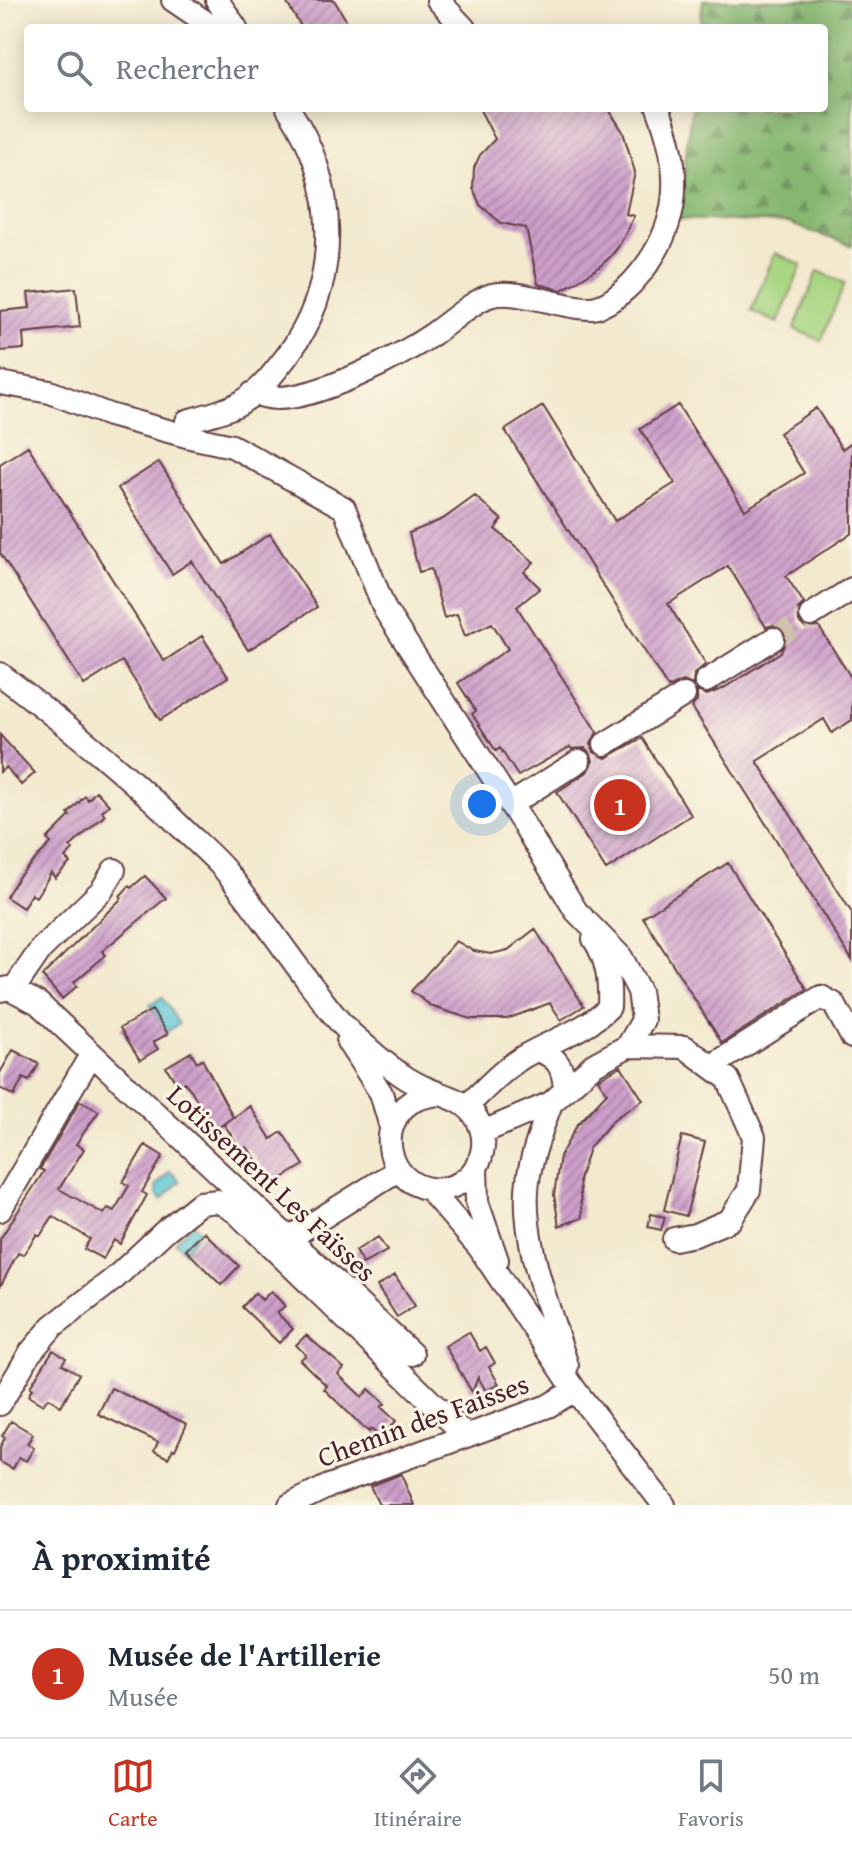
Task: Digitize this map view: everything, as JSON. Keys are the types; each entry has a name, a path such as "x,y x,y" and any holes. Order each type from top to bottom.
{"street":[{"path":"173,0 208,24"},
{"path":"217,0 233,24"},
{"path":"438,0 460,24"},
{"path":"190,437 187,421 239,403 267,382 301,336 321,288 327,260 326,207 317,170 290,112"},
{"path":"253,393 274,398 287,397 313,391 370,368 405,352 490,296 518,296 594,308 620,295 654,256 670,224 674,182 670,148 659,112"},
{"path":"0,383 50,392 109,415 232,446 344,508 385,610 605,955 609,1007 574,1034 523,1057 495,1078 467,1106"},
{"path":"811,615 852,589"},
{"path":"706,681 773,639"},
{"path":"0,674 132,779 223,868 342,1026 392,1068 423,1088 467,1106 477,1118 484,1145 476,1168 477,1202 491,1247 522,1312"},
{"path":"605,744 684,695"},
{"path":"511,804 579,761"},
{"name":"Lotissement Les Faïsses","path":"114,870 102,890 41,949 7,990 38,1003 412,1354"},
{"path":"576,911 621,957 639,991 643,1020 628,1046"},
{"path":"712,1066 821,997 834,1004 852,1037"},
{"path":"342,1026 353,1051 381,1093 391,1127"},
{"path":"483,1132 558,1097 593,1065 628,1046 685,1047 728,1079 754,1137 749,1190 730,1220 695,1235 674,1239"},
{"path":"537,1050 559,1062 565,1075 542,1128 528,1182 530,1234 542,1286 575,1390"},
{"path":"0,1210 91,1055"},
{"path":"440,1094 410,1103 399,1113 391,1127 391,1156 398,1170 406,1179 429,1189 479,1247 575,1390 664,1505"},
{"path":"429,1189 455,1186 476,1168"},
{"path":"288,1239 398,1170"},
{"path":"0,1404 30,1353 53,1326 115,1278 200,1203 218,1201 236,1212 466,1436"},
{"name":"Chemin des Faisses","path":"290,1505 329,1486 548,1406 575,1390"}],"green space":[{"path":"703,0 852,0 852,246 788,223 679,219 691,112 828,112 828,24 700,24"},
{"path":"775,253 802,265 778,323 751,311"},
{"path":"818,271 845,283 821,341 794,329"}],"water":[{"path":"162,997 179,1024 166,1032 150,1005"},
{"path":"170,1171 180,1181 162,1200 157,1195 156,1186"},
{"path":"193,1223 200,1230 184,1251 175,1242"}],"building":[{"path":"285,0 334,0 349,24 300,24"},
{"path":"481,112 610,112 623,132 635,172 626,214 634,216 619,246 598,268 561,290 538,284 526,228 501,223 480,205 473,188 474,168 480,155 495,139"},
{"path":"76,288 80,327 23,333 24,349 0,351 0,311 30,308 28,293"},
{"path":"678,405 745,510 804,473 779,433 816,408 842,449 852,442 852,533 786,576 804,603 798,609 799,622 805,628 819,627 852,679 852,720 832,733 824,719 757,761 852,913 852,960 692,707 697,701 697,691 707,695 722,689 781,652 787,639 784,631 773,625 766,627 728,566 668,604 706,664 694,674 693,685 683,681 668,688 505,430 543,406 615,521 675,483 640,429"},
{"path":"28,446 164,661 202,636 228,677 160,720 122,661 84,685 0,553 0,464"},
{"path":"159,462 224,564 270,534 317,607 248,650 192,561 172,574 118,488"},
{"path":"475,496 502,520 495,529 534,562 524,572 540,588 517,607 597,732 591,744 594,752 606,758 642,738 691,815 606,870 557,792 587,772 593,761 591,754 585,748 570,747 518,776 500,748 496,751 472,714 476,711 458,683 508,649 492,623 465,636 457,614 444,618 431,569 419,572 409,533 443,519"},
{"path":"0,735 35,773 21,785 6,767 0,772"},
{"path":"96,791 109,805 102,811 105,815 70,847 73,850 65,858 70,863 55,878 51,873 36,897 31,894 23,908 6,897 19,876 51,843 47,839 70,816 68,814 85,796 88,800"},
{"path":"728,863 807,989 722,1043 643,917"},
{"path":"145,876 166,898 102,951 106,955 74,982 77,986 62,999 42,976 122,898 120,896 129,886 131,888"},
{"path":"535,929 584,1006 561,1020 550,1003 507,1019 471,1019 433,1007 411,991 456,941 474,951 491,954 508,950"},
{"path":"152,1010 168,1034 153,1042 158,1049 140,1060 120,1028"},
{"path":"13,1050 39,1064 29,1081 23,1078 14,1096 0,1088 0,1073"},
{"path":"191,1052 197,1062 202,1059 233,1117 215,1130 191,1090 184,1082 178,1086 166,1067"},
{"path":"621,1066 643,1100 614,1119 589,1148 579,1180 582,1218 559,1226 554,1195 560,1156 577,1125 607,1093 598,1079"},
{"path":"80,1101 99,1111 76,1144 84,1149 59,1189 104,1214 108,1208 114,1211 129,1186 123,1182 145,1145 163,1156 142,1192 147,1195 120,1244 114,1240 103,1259 84,1249 90,1239 53,1216 23,1255 18,1253 0,1287 0,1239 44,1171 40,1169"},
{"path":"250,1106 271,1139 282,1132 304,1165 269,1186 258,1171 262,1168 247,1147 241,1150 224,1124"},
{"path":"682,1136 705,1142 686,1216 664,1210"},
{"path":"651,1214 665,1217 661,1230 648,1227"},
{"path":"204,1232 239,1266 221,1285 186,1250"},
{"path":"378,1237 387,1251 363,1264 355,1251"},
{"path":"395,1275 415,1306 397,1317 377,1286"},
{"path":"271,1291 285,1306 277,1313 293,1329 279,1343 242,1307 255,1293 262,1300"},
{"path":"469,1332 480,1351 486,1347 495,1363 489,1367 499,1384 486,1391 478,1377 472,1392 445,1346"},
{"path":"306,1335 344,1368 338,1374 362,1397 369,1389 385,1404 381,1407 396,1421 381,1438 371,1429 369,1432 363,1427 300,1360 306,1355 296,1345"},
{"path":"53,1350 66,1358 62,1364 79,1374 61,1406 48,1398 43,1405 28,1396 30,1387"},
{"path":"111,1388 187,1424 168,1458 154,1451 158,1442 98,1414"},
{"path":"11,1421 33,1434 27,1444 34,1448 26,1461 19,1457 13,1469 0,1462 0,1447 5,1438 2,1436"},
{"path":"401,1474 414,1505 379,1505 370,1486"}],"tunnel":[{"path":"773,639 811,615"}],"place":[{"name":"Musée de l'Artillerie","path":"620,805"}]}
